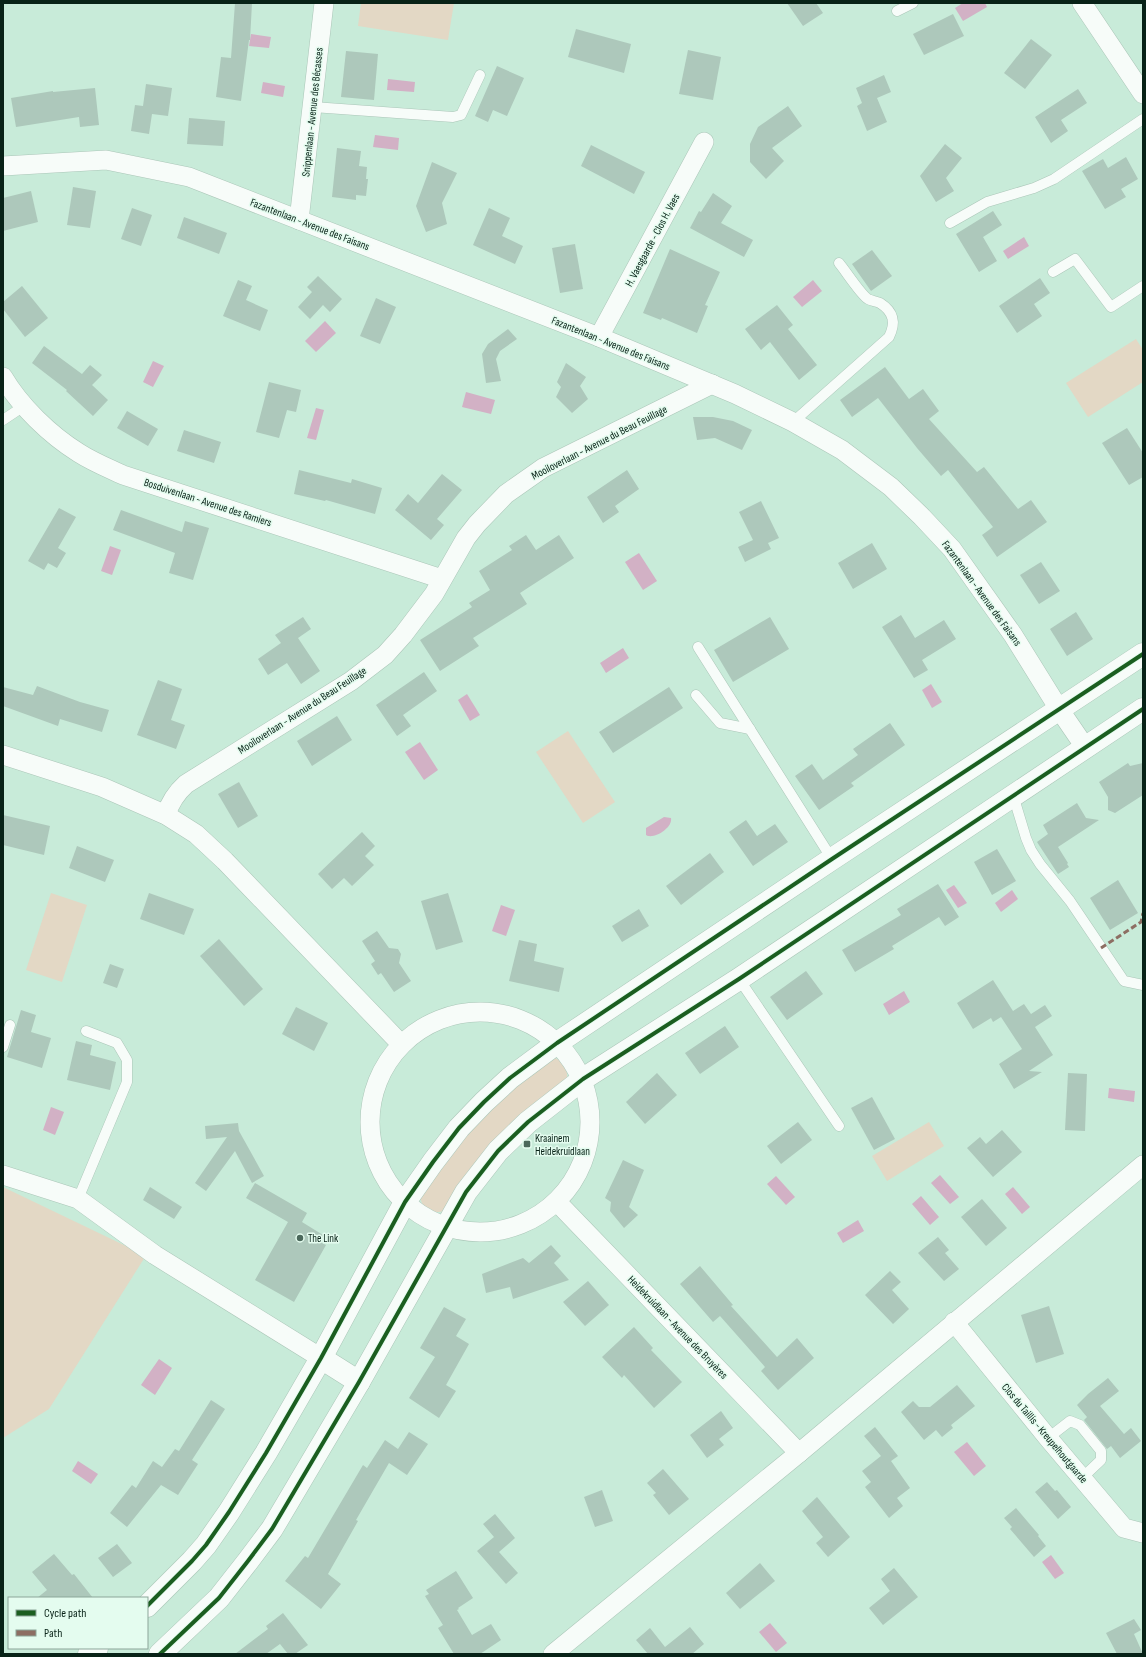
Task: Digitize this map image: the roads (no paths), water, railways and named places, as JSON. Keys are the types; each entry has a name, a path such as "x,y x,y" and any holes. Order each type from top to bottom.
{"street":[{"name":"Snippenlaan - Avenue des Bécasses","path":"299,220 324,3"},
{"path":"1082,3 1143,94"},
{"name":"H. Vaesgaarde - Clos H. Vaes","path":"599,337 704,142"},
{"name":"Fazantenlaan - Avenue des Faisans","path":"3,166 106,160 189,177 599,337 712,384 793,422 842,450 891,487 952,549 1013,635 1059,709 1085,747"},
{"name":"Bosduivenlaan - Avenue des Ramiers","path":"3,377 24,406 59,439 78,453 123,475 442,579"},
{"name":"Mooiloverlaan - Avenue du Beau Feuillage","path":"166,815 172,799 186,784 352,681 385,655 403,635 434,594 466,538 493,507 519,484 543,468 712,384"},
{"path":"148,1605 192,1561 229,1512 262,1460 321,1358 405,1202 459,1128 484,1102 510,1078 557,1043 832,859 1143,654"},
{"path":"160,1654 219,1598 248,1561 293,1495 359,1382 445,1226 466,1192 498,1151 528,1122 583,1079 739,979 1143,709"},
{"path":"3,755 102,787 166,815 196,834 225,861 401,1044"},
{"path":"484,1011 511,1016 533,1025 557,1043 586,1083 592,1122 588,1149 580,1171 568,1190 557,1202 545,1212 516,1227 488,1233 466,1231 445,1226 426,1217 405,1202 381,1173 369,1138 369,1110 379,1076 401,1044 416,1030 451,1015 484,1011"},
{"path":"553,1654 799,1452 1143,1165"},
{"path":"3,1175 78,1199 155,1255 359,1382"},
{"name":"Heidekruidlaan - Avenue des Bruyères","path":"557,1202 799,1452"},
{"name":"Clos du Taillis - Kreupelhoutgaarde","path":"954,1322 1048,1438 1124,1528 1143,1533"}],"lane":[{"path":"897,11 913,3"},
{"path":"313,106 453,117 462,115 480,75"},
{"path":"950,223 987,202 1034,188 1054,179 1143,119"},
{"path":"1053,272 1075,259 1111,307 1143,286"},
{"path":"793,422 889,337 894,327 893,318 888,310 879,302 868,299 839,263"},
{"path":"3,420 24,406"},
{"path":"698,647 832,859"},
{"path":"696,695 720,723 750,729"},
{"path":"1013,795 1026,838 1040,864 1070,901 1124,981 1143,985"},
{"path":"739,979 839,1126"},
{"path":"3,1047 10,1026"},
{"path":"78,1199 127,1082 127,1060 116,1043 86,1031"},
{"path":"1048,1438 1070,1421 1080,1425 1101,1451 1101,1460 1082,1478"}],"place":[{"name":"Kraainem Heidekruidlaan","path":"527,1144"},
{"name":"The Link","path":"300,1238"}]}
